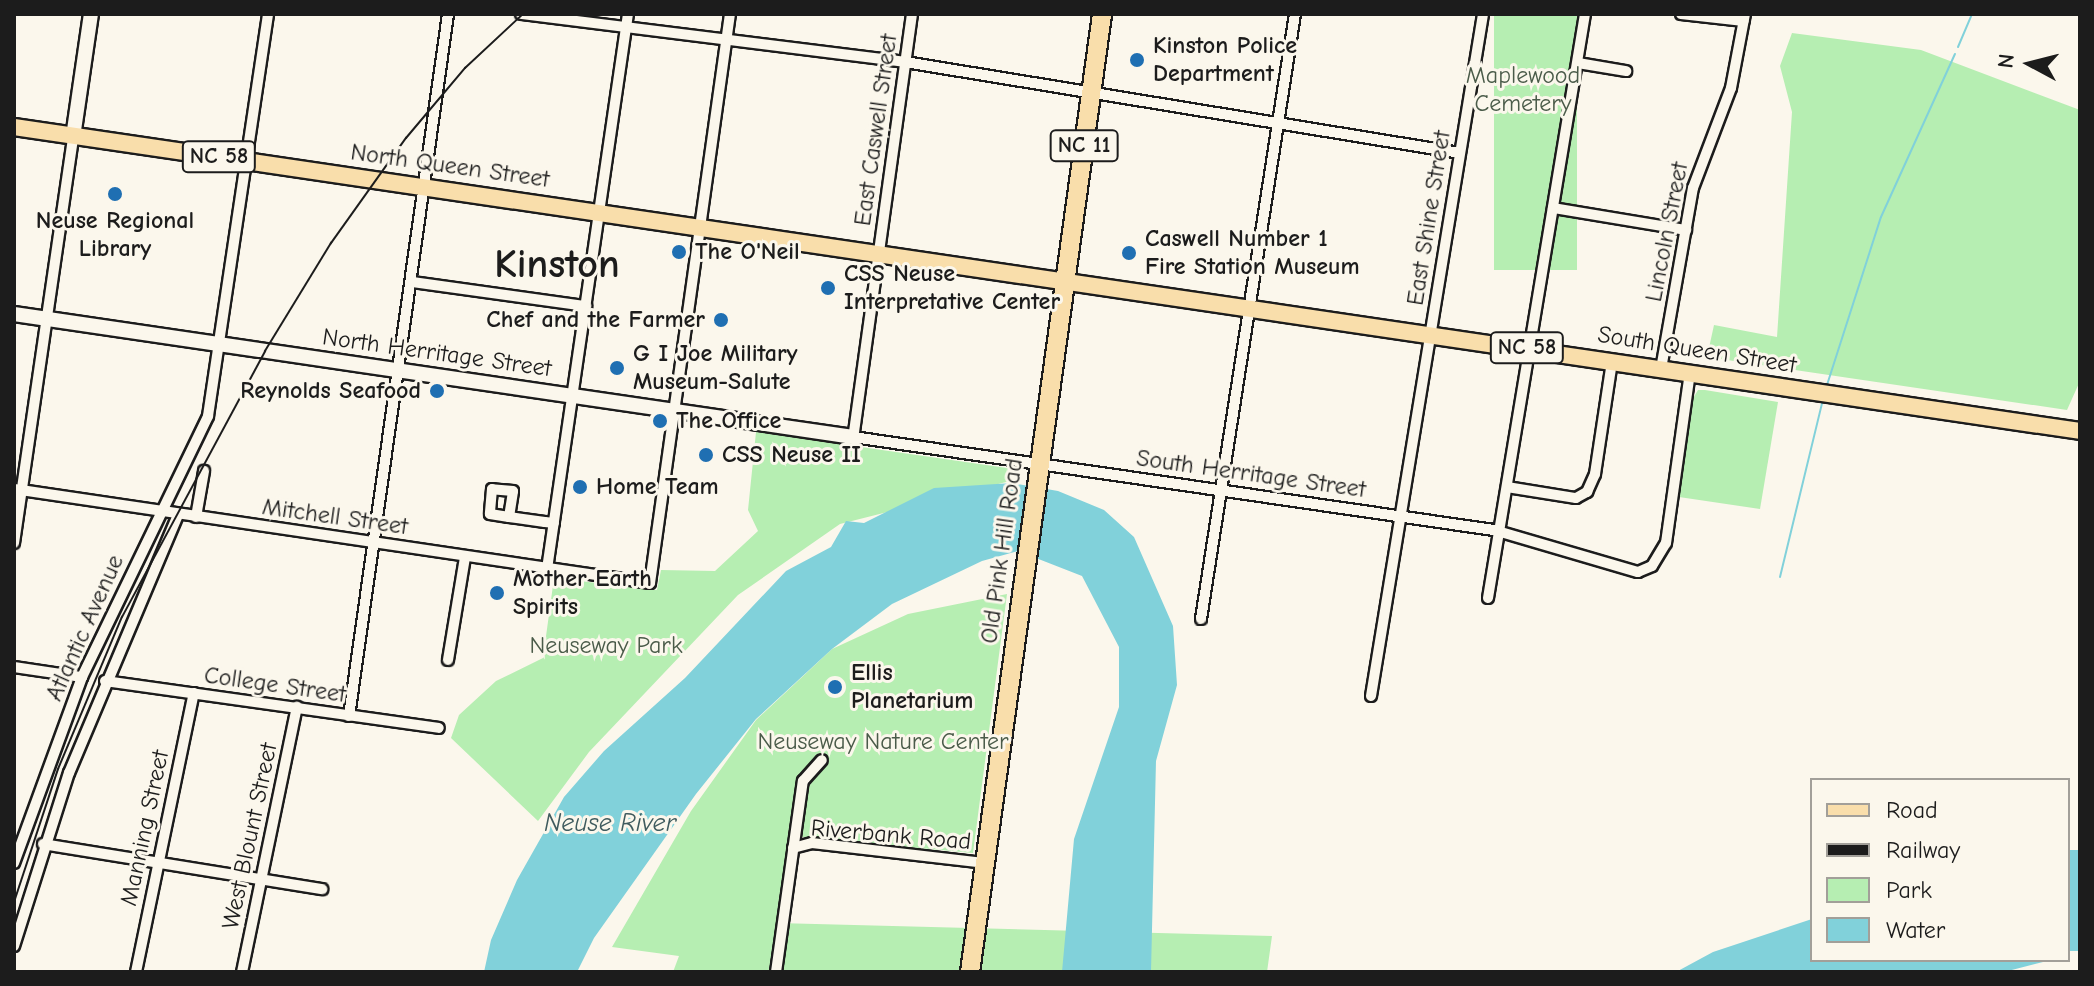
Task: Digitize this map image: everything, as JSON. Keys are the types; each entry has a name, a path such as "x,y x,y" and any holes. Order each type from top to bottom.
{"highway":[{"name":"NC 11","path":"1066,279 1102,14"},
{"name":"Old Pink Hill Road","path":"970,972 1066,279"}],"main road":[{"name":"North Queen Street","path":"14,127 880,251"},
{"name":"South Queen Street","path":"880,251 2080,431"}],"street":[{"path":"14,543 18,490 47,319 91,14"},
{"name":"Atlantic Avenue","path":"14,863 17,840 82,677 208,416 268,14"},
{"path":"349,716 448,14"},
{"path":"521,14 905,62 1460,153"},
{"path":"547,569 628,14"},
{"path":"675,410 730,14"},
{"name":"East Caswell Street","path":"853,437 912,14"},
{"path":"1201,619 1295,14"},
{"name":"East Shine Street","path":"1371,696 1483,14"},
{"path":"1488,598 1585,14"},
{"path":"1681,14 1745,18"},
{"name":"Lincoln Street","path":"1661,369 1698,171 1731,88 1745,18"},
{"path":"1578,63 1626,71"},
{"path":"1553,208 1686,230"},
{"path":"412,282 586,306"},
{"name":"North Herritage Street","path":"14,314 853,437"},
{"path":"1507,487 1576,498 1587,492 1595,474 1612,361"},
{"name":"South Herritage Street","path":"853,437 1038,468 1221,490 1499,532 1638,572 1652,566 1666,543 1690,373"},
{"name":"Mitchell Street","path":"18,490 650,583 675,410"},
{"path":"196,517 204,471"},
{"name":"Atlantic Avenue","path":"14,946 43,844 105,681 178,515"},
{"path":"509,517 554,523"},
{"path":"448,660 465,557"},
{"path":"14,667 82,677"},
{"name":"College Street","path":"105,681 439,728"},
{"name":"Manning Street","path":"136,972 194,693"},
{"name":"West Blount Street","path":"242,972 297,707"},
{"path":"776,972 803,781 822,760"},
{"name":"Riverbank Road","path":"793,848 812,843 986,863"},
{"path":"43,844 322,889"}],"green space":[{"name":"Maplewood Cemetery","path":"1494,14 1577,14 1577,270 1494,270"},
{"path":"1792,33 1921,50 2080,110 2080,381 2067,410 1707,357 1714,325 1777,337 1792,112 1780,66"},
{"path":"1698,390 1778,402 1760,509 1679,497 1692,400"},
{"name":"Neuseway Park","path":"756,432 1014,469 1010,481 840,524 738,595 589,752 538,821 451,738 459,715 496,681 543,658 554,578 657,590 661,570 715,571 758,531 748,510"},
{"name":"Neuseway Nature Center","path":"1007,594 973,853 790,836 777,923 1272,936 1267,972 673,972 679,956 612,947 691,811 756,720 832,649 908,614"}],"water":[{"name":"Neuse River","path":"1012,483 1058,491 1104,510 1134,537 1173,626 1177,685 1156,761 1151,972 1062,972 1074,839 1119,707 1119,647 1082,576 1018,551 982,561 892,604 832,649 756,719 696,794 594,938 577,972 484,972 491,940 517,880 564,797 604,751 685,678 786,571 831,547 846,521 864,523 934,488"},
{"path":"2070,850 2080,850 2080,951 2070,951"},
{"path":"1810,920 1810,962 2043,962 2004,972 1676,972 1713,952"}],"waterway":[{"path":"1958,47 1972,14"},
{"path":"1827,385 1881,217 1955,54"},
{"path":"1780,577 1823,399"}],"railway":[{"path":"14,902 58,769 122,617 265,351 331,243 406,138 465,68 523,14"}],"place":[{"name":"Kinston Police Department","path":"1137,60"},
{"name":"Neuse Regional Library","path":"115,194"},
{"name":"The O'Neil","path":"679,252"},
{"name":"Caswell Number 1 Fire Station Museum","path":"1129,253"},
{"name":"CSS Neuse Interpretative Center","path":"828,288"},
{"name":"Chef and the Farmer","path":"721,320"},
{"name":"G I Joe Military Museum-Salute","path":"617,368"},
{"name":"Reynolds Seafood","path":"437,391"},
{"name":"The Office","path":"660,421"},
{"name":"CSS Neuse II","path":"706,455"},
{"name":"Home Team","path":"580,487"},
{"name":"Mother Earth Spirits","path":"497,593"},
{"name":"Ellis Planetarium","path":"835,687"}],"district":[{"name":"Kinston","path":"557,264"}]}
